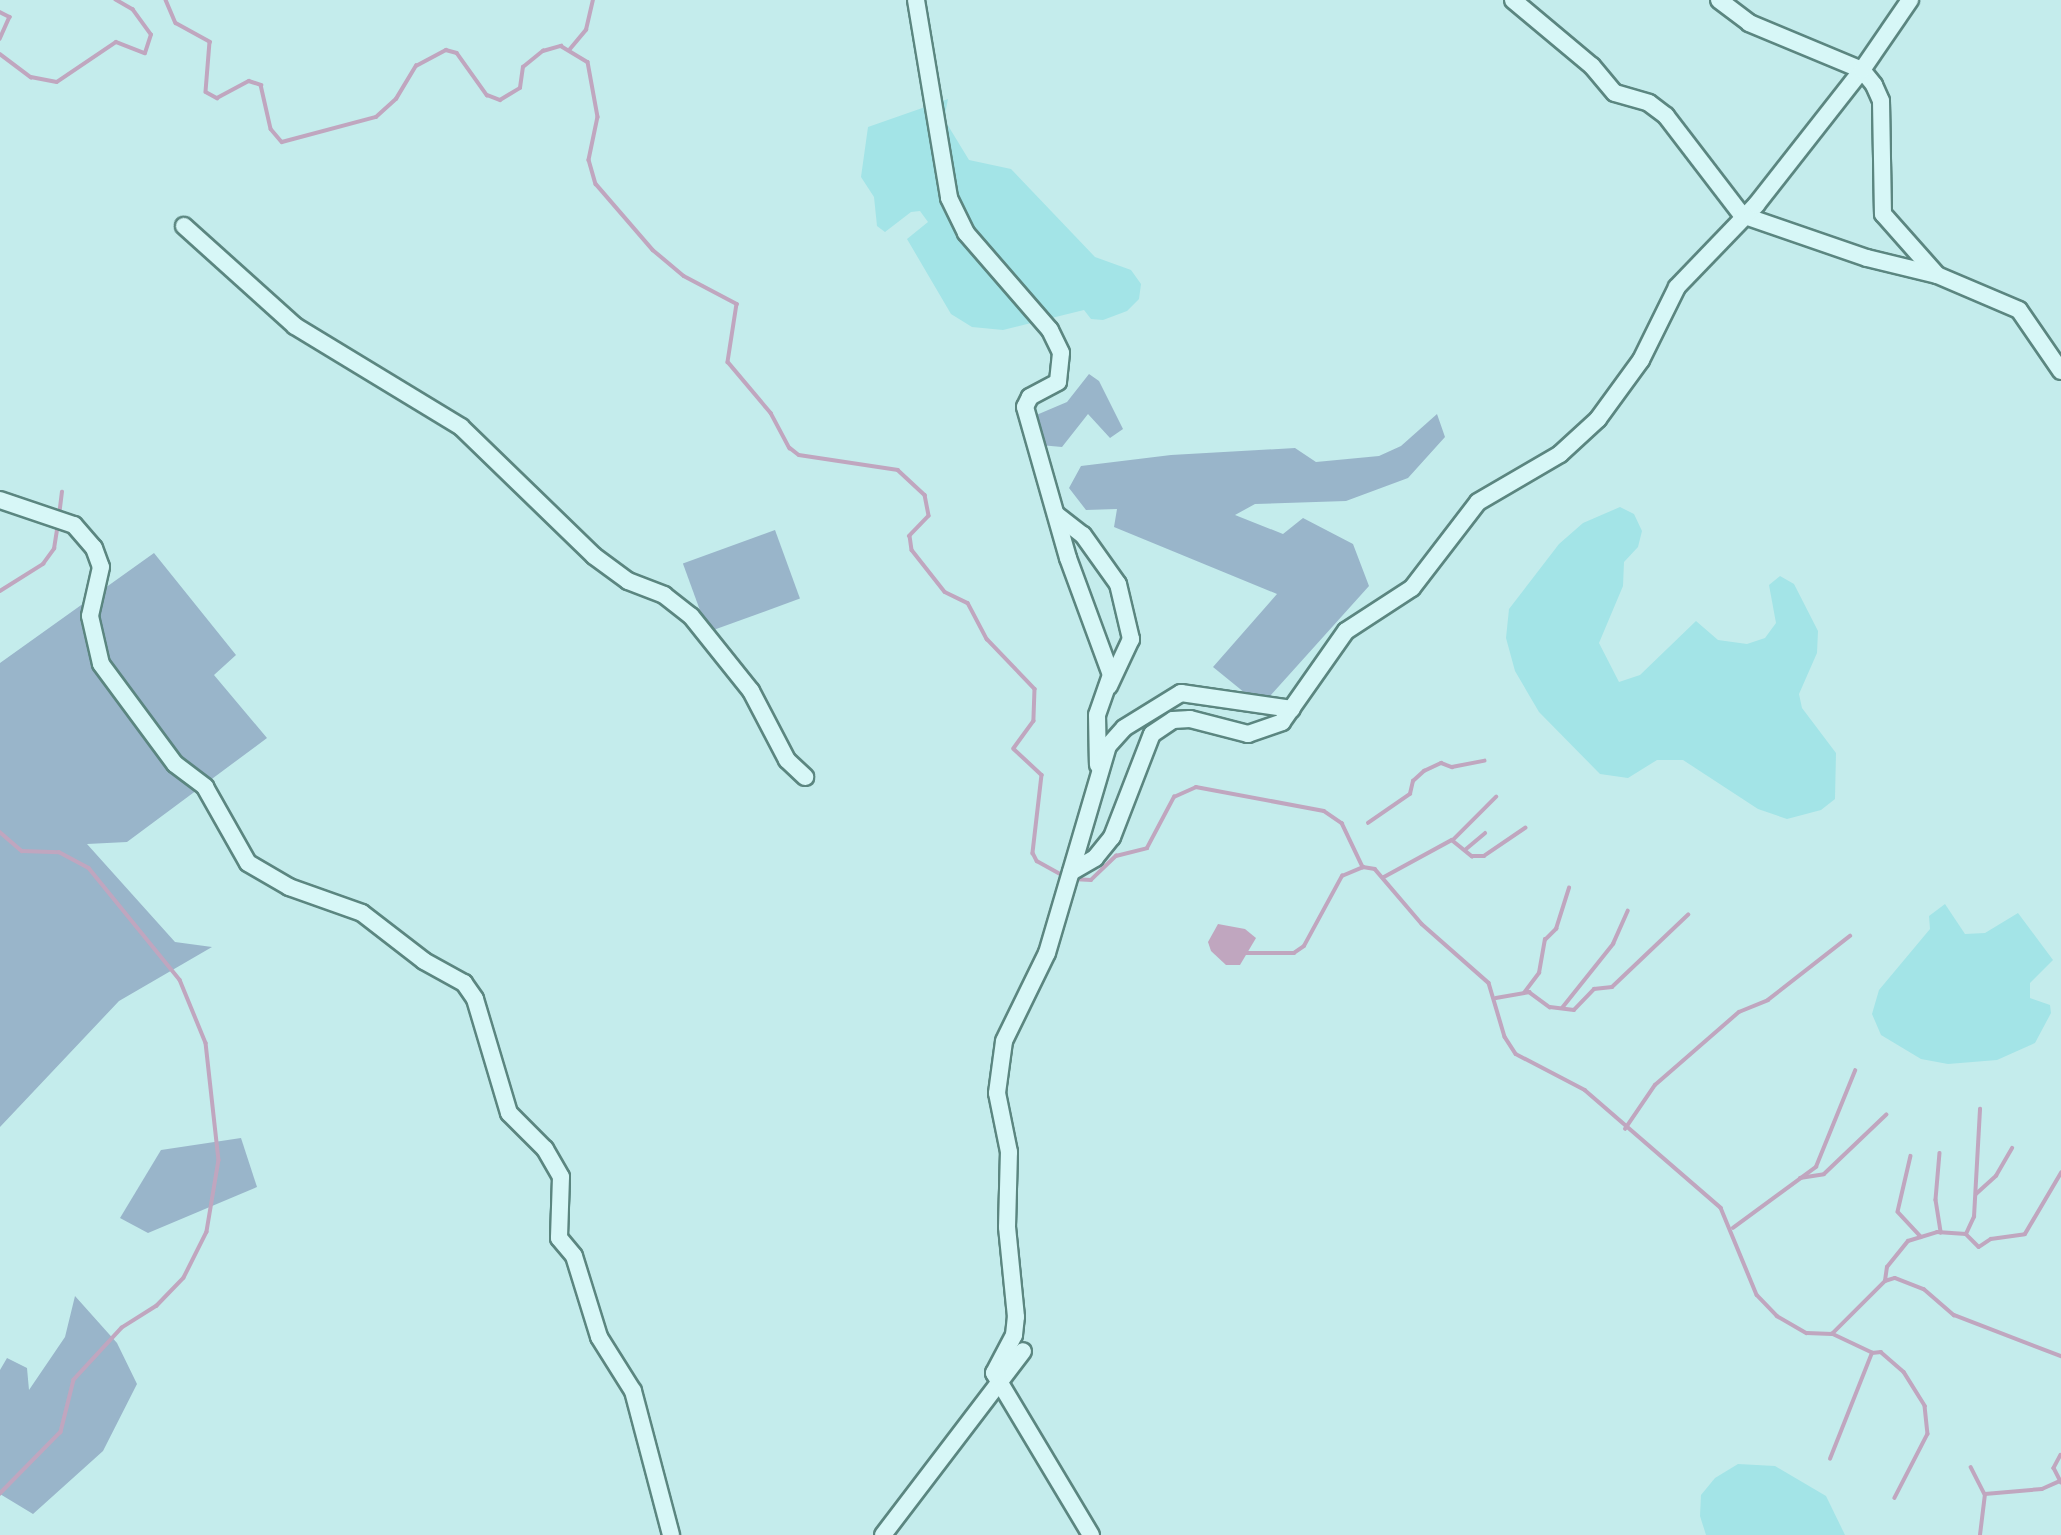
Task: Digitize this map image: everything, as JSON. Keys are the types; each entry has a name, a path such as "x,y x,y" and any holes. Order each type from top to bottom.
{"street":[{"path":"916,0 949,198 966,233 1050,330 1061,353 1058,382 1030,397 1025,407 1057,514 1106,653 1109,686"},
{"path":"1513,0 1592,66 1615,93 1649,103 1666,116 1745,217 1867,258 1937,275 2019,310 2061,371"},
{"path":"1719,0 1749,23 1862,71 1881,101 1883,214 1937,275"},
{"path":"1071,872 1095,858 1112,837 1146,743 1162,726 1190,719 1248,734 1269,730 1292,709 1346,631 1412,588 1478,502 1560,454 1598,419 1640,360 1677,287 1745,217 1862,71 1910,0"},
{"path":"184,226 295,326 461,427 594,556 628,581 664,595 691,615 751,691 787,760 805,777"},
{"path":"0,499 74,525 94,548 102,567 90,617 101,664 175,764 205,787 248,863 279,882 362,913 424,961 464,983 475,999 509,1113 555,1162 563,1190 559,1238 574,1256 599,1337 633,1391 671,1535"},
{"path":"1057,514 1083,535 1118,584 1131,639 1097,715 1099,774"},
{"path":"1091,1535 999,1388 994,1373 1014,1335 1016,1317 1007,1238 1009,1152 997,1076 1004,1041 1047,953 1108,746 1124,728 1181,693 1292,709"},
{"path":"883,1535 999,1388 1023,1351"}],"shaded area":[{"path":"1089,374 1099,381 1123,429 1110,438 1088,414 1062,447 1040,445 1034,416 1067,402"},
{"path":"1437,414 1445,437 1408,478 1346,501 1255,504 1235,515 1283,534 1303,518 1353,544 1369,586 1261,706 1213,667 1277,594 1114,527 1117,509 1086,510 1069,488 1081,466 1171,455 1295,448 1316,462 1379,456 1401,446"},
{"path":"775,530 800,599 708,632 683,564"},
{"path":"154,553 236,655 214,675 267,738 127,842 87,844 175,942 212,947 119,1001 0,1127 0,663"},
{"path":"1218,924 1245,929 1256,938 1240,965 1226,965 1211,951 1208,942"},
{"path":"241,1138 257,1187 148,1233 120,1218 161,1150"},
{"path":"75,1296 117,1343 137,1384 103,1451 33,1514 0,1494 0,1370 7,1358 27,1368 29,1390 65,1337"}],"sand":[{"path":"948,99 944,119 969,160 1011,169 1095,257 1131,270 1141,284 1139,299 1127,311 1103,320 1091,319 1084,310 1003,330 972,327 951,314 907,239 928,222 920,211 911,212 885,232 877,226 874,197 861,177 868,127"},
{"path":"1620,507 1634,514 1642,531 1638,547 1624,562 1623,586 1599,643 1619,682 1640,675 1696,621 1718,640 1747,644 1765,638 1776,623 1769,585 1780,576 1794,584 1818,631 1817,653 1799,694 1802,708 1836,753 1835,799 1821,810 1787,819 1758,809 1683,760 1657,760 1628,778 1600,774 1539,712 1515,671 1506,638 1509,609 1559,544 1583,523"},
{"path":"1945,904 1965,934 1985,933 2018,913 2053,960 2030,983 2030,998 2050,1005 2051,1013 2035,1043 1997,1060 1948,1064 1921,1059 1881,1035 1872,1014 1879,990 1930,929 1929,916"},
{"path":"1738,1464 1775,1466 1826,1496 1845,1535 1706,1535 1700,1516 1701,1495 1715,1478"}],"waterway":[{"path":"0,54 31,77 57,82 116,42 145,53 151,35 133,10 116,0"},
{"path":"166,0 176,23 210,42 206,92 217,98 249,81 261,85 271,129 282,142 376,117 396,99 416,66 446,50 457,53 487,95 500,100 520,88 523,67 543,51 561,46 588,62 598,117 589,160 596,184 653,250 684,276 737,304 728,362 771,413 790,448 799,455 898,470 925,495 929,516 910,536 912,550 945,592 968,603 987,639 1035,689 1034,721 1014,749 1042,775 1033,853 1037,861 1066,877"},
{"path":"570,49 586,30 593,0"},
{"path":"0,12 10,17 0,39"},
{"path":"59,516 62,492"},
{"path":"0,591 43,564 54,549 58,524"},
{"path":"1368,823 1410,794 1413,781 1424,771 1441,763 1452,767 1484,761"},
{"path":"1073,879 1091,880 1116,856 1147,848 1174,797 1196,787 1324,811 1342,823 1363,867"},
{"path":"1453,840 1496,797"},
{"path":"1384,877 1452,840 1472,856 1484,856 1525,828"},
{"path":"0,832 22,851 59,852 89,868 180,980 206,1043 219,1160 207,1232 184,1278 157,1306 122,1328 74,1380 61,1432 0,1494"},
{"path":"1465,850 1485,833"},
{"path":"1246,953 1294,953 1304,946 1342,876 1363,867 1375,869 1422,924 1489,983 1505,1037 1516,1054 1585,1090 1721,1208 1757,1295 1777,1316 1807,1333 1832,1334 1885,1281 1895,1278 1924,1289 1954,1315 2061,1356"},
{"path":"1524,993 1539,973 1545,940 1556,929 1569,888"},
{"path":"1562,1008 1613,944 1628,911"},
{"path":"1496,998 1529,992 1550,1007 1574,1010 1594,989 1612,987 1688,915"},
{"path":"1625,1129 1655,1085 1739,1012 1768,1000 1850,936"},
{"path":"1733,1228 1816,1167 1855,1071"},
{"path":"1885,1281 1887,1267 1908,1241 1937,1232 1966,1234 1974,1217 1980,1109"},
{"path":"1800,1178 1824,1174 1886,1115"},
{"path":"1976,1194 1996,1176 2012,1148"},
{"path":"1940,1153 1936,1200 1941,1233"},
{"path":"1911,1156 1898,1212 1921,1237"},
{"path":"1966,1234 1979,1247 1991,1239 2025,1234 2061,1173"},
{"path":"1830,1459 1872,1353 1832,1334"},
{"path":"1872,1353 1881,1352 1904,1372 1925,1406 1928,1434 1895,1498"},
{"path":"2061,1455 2054,1468 2061,1482"},
{"path":"1971,1467 1985,1494"},
{"path":"1980,1535 1985,1494 2042,1489 2060,1481"}]}
